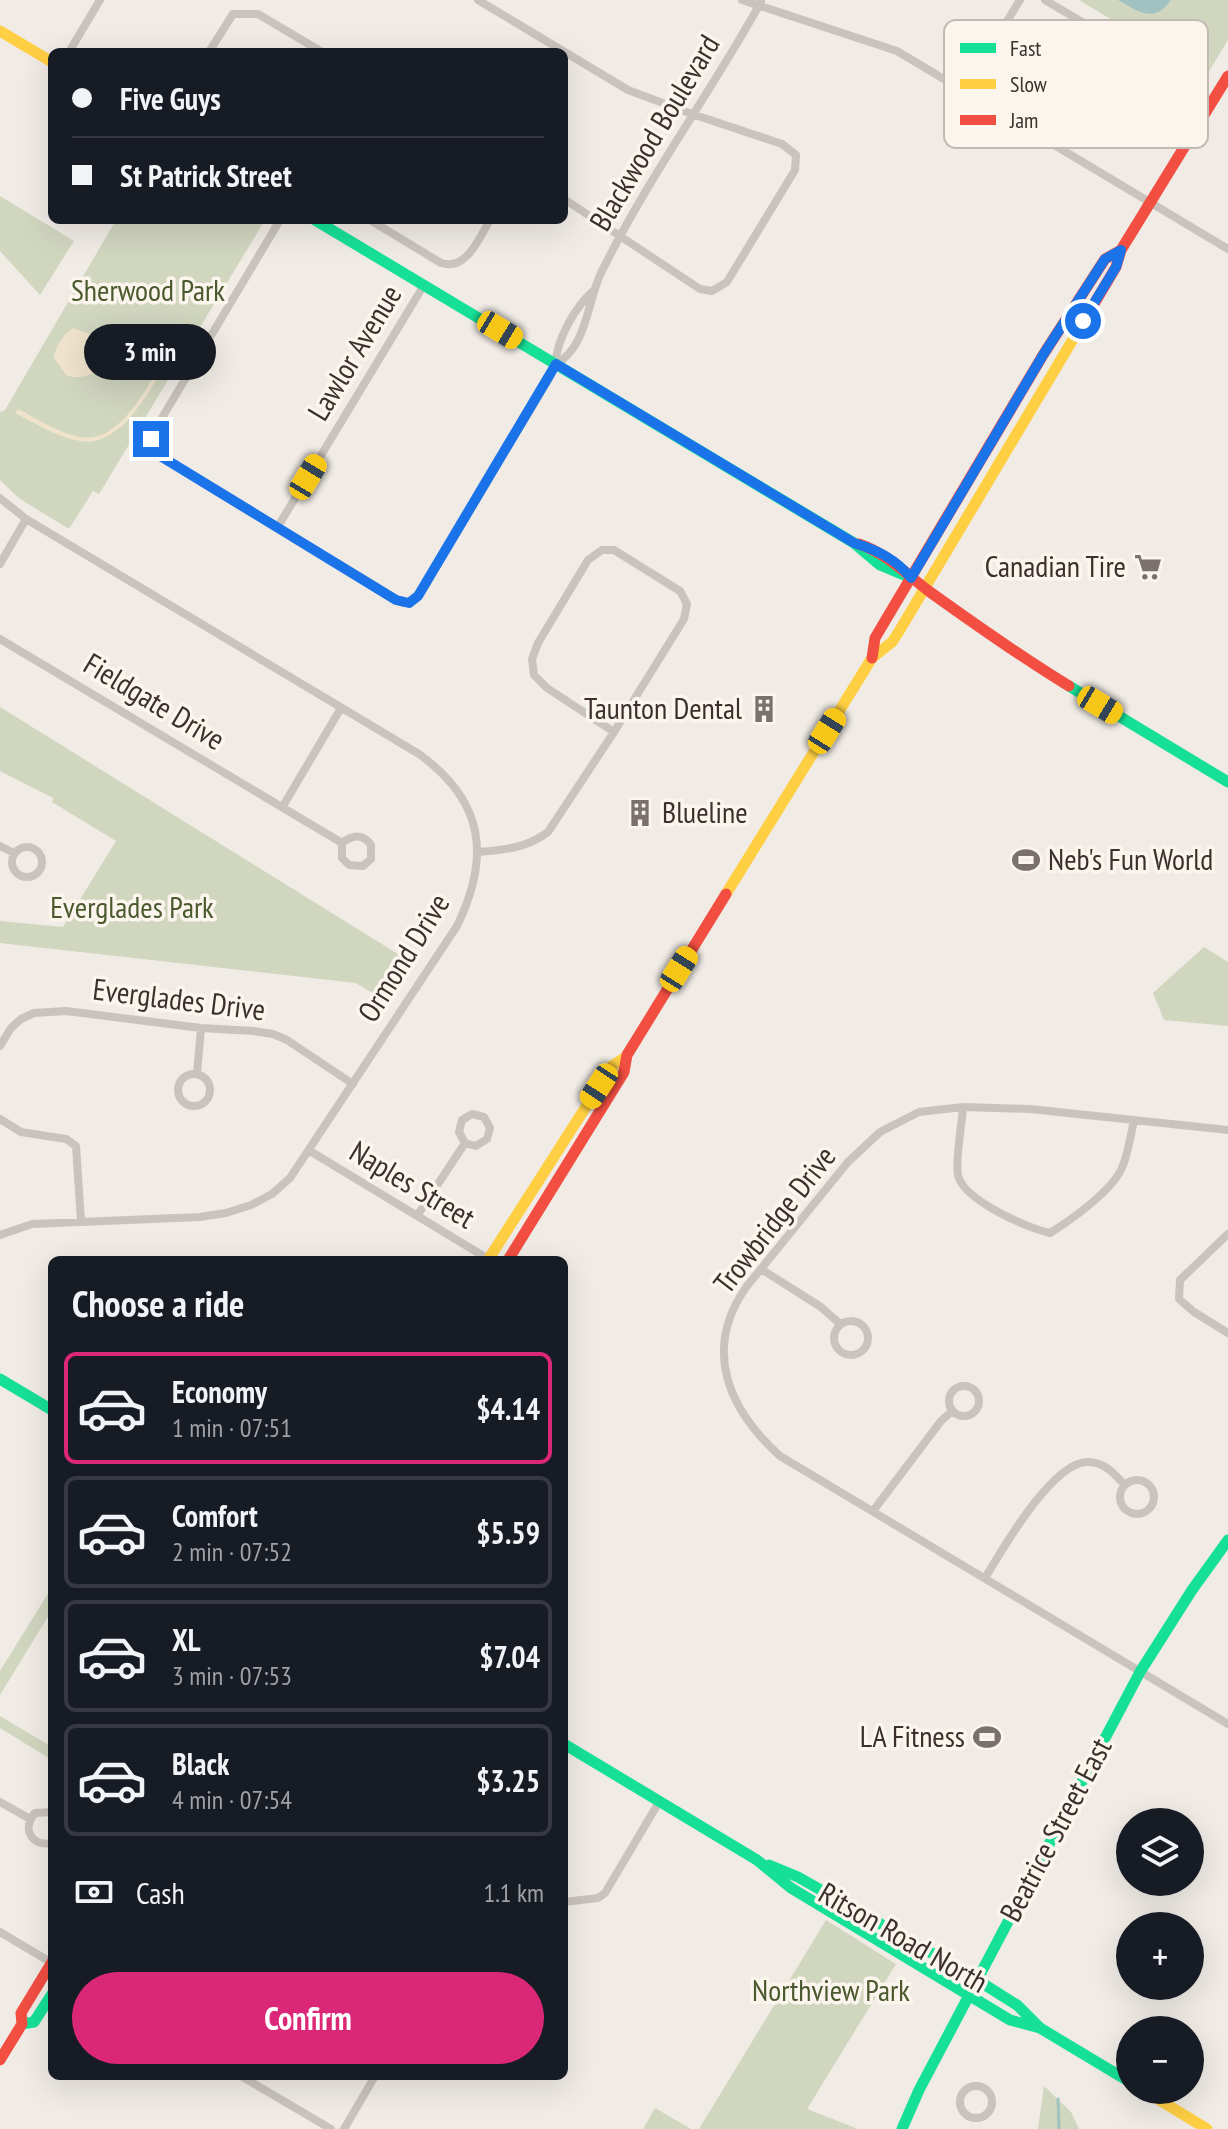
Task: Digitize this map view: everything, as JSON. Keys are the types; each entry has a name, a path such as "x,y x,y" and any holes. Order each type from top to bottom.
{"main road":[{"path":"0,31 48,60"},
{"path":"1208,109 1228,76"},
{"path":"510,1256 624,1072 626,1057 872,658 892,642 925,588 1116,267 1121,250 1184,148"},
{"path":"322,224 854,543 895,575 911,578 1022,658 1228,782"},
{"path":"872,658 875,638 1043,355 1105,259 1121,250"},
{"path":"492,1256 612,1066 626,1057"},
{"path":"0,1379 48,1408"},
{"name":"Beatrice Street East","path":"902,2129 919,2090 1057,1824 1140,1672 1228,1540"},
{"name":"Ritson Road North","path":"568,1746 757,1860 798,1877 978,1980 1017,2005 1040,2028 1116,2074"},
{"name":"Ritson Road North","path":"757,1860 791,1888 1010,2020 1040,2028"},
{"path":"0,2060 22,2024 21,2013 48,1969"},
{"path":"22,2024 34,2022 48,2000"},
{"path":"1166,2104 1207,2129"}],"street":[{"path":"71,48 100,0"},
{"path":"478,0 558,48"},
{"path":"742,0 761,2 883,45 944,80"},
{"path":"1008,20 1020,0"},
{"path":"1045,0 1079,20"},
{"name":"Blackwood Boulevard","path":"277,528 396,600 409,603 418,596 556,364 570,353 590,312 592,292 619,236 761,2"},
{"path":"212,48 233,14 258,14 315,48"},
{"path":"568,54 628,90 782,144 796,155 795,170 727,282 712,291 700,289 568,202"},
{"path":"1059,148 1228,249"},
{"path":"277,528 157,454 151,444 153,433 278,224"},
{"path":"377,224 450,266 459,264 469,254 488,224"},
{"name":"Lawlor Avenue","path":"277,528 424,285"},
{"name":"Ormond Drive","path":"0,498 26,519 439,769 458,790 469,813 479,852 473,890 457,926 310,1151 281,1188 251,1205 226,1213 200,1217 32,1224 0,1235"},
{"path":"0,564 26,519"},
{"path":"479,852 519,847 536,841 548,832 614,732 684,619 687,604 680,591 614,550 602,550 588,560 538,643 532,659 534,675 547,688 614,732"},
{"name":"Fieldgate Drive","path":"0,639 342,843"},
{"path":"283,806 341,708"},
{"path":"0,846 14,853"},
{"name":"Everglades Drive","path":"0,1046 11,1028 34,1013 66,1011 273,1034 353,1084"},
{"path":"197,1074 201,1028"},
{"path":"197,1074 209,1083 209,1094 204,1103 189,1106 180,1099 177,1089 182,1079 197,1074"},
{"path":"963,1107 958,1176 968,1193 1030,1229 1050,1233 1077,1214 1121,1171 1134,1121"},
{"name":"Trowbridge Drive","path":"1228,1130 1030,1109 963,1107 919,1112 880,1132 848,1162 736,1302 726,1333 728,1386 739,1411 758,1436 780,1456 1228,1724"},
{"path":"0,1119 21,1132 66,1139 76,1146 81,1221"},
{"path":"417,1216 465,1143"},
{"name":"Naples Street","path":"310,1151 482,1256"},
{"path":"1228,1234 1180,1280 1179,1299 1228,1333"},
{"path":"761,1269 821,1307 839,1323"},
{"path":"855,1322 864,1328 869,1338 865,1348 854,1356 844,1355 835,1344 834,1334 839,1323 855,1322"},
{"path":"873,1511 941,1421 952,1411"},
{"path":"985,1578 1022,1516 1065,1470 1087,1462 1106,1466 1125,1485"},
{"path":"1136,1480 1151,1488 1154,1499 1148,1510 1138,1515 1124,1509 1120,1494 1125,1485 1136,1480"},
{"path":"0,1802 30,1819"},
{"path":"568,1902 598,1898 605,1893 659,1802"},
{"path":"48,1812 41,1811 28,1824 30,1836 41,1844 48,1843"},
{"path":"0,1932 48,1961"},
{"path":"248,2080 331,2129"},
{"path":"344,2129 373,2080"}],"green space":[{"path":"1079,0 1228,0 1228,40 1208,73 1208,20 1112,20"},
{"path":"0,196 74,241 40,295 0,251"},
{"name":"Sherwood Park","path":"114,224 263,224 99,494 93,491 69,529 20,499 0,480 0,412 5,410"},
{"name":"Everglades Park","path":"0,707 414,964 389,1003 356,983 0,943 0,921 63,927 116,841 52,802 53,798 0,771"},
{"path":"1204,947 1228,962 1228,1026 1164,1020 1153,993"},
{"path":"48,1593 48,1617 0,1695 0,1671"},
{"path":"0,1716 48,1745 48,1758 0,1728"},
{"name":"Northview Park","path":"826,1920 896,1964 807,2109 858,2129 699,2129"},
{"path":"1044,2086 1071,2112 1079,2129 1038,2129"},
{"path":"655,2108 691,2129 643,2129"}],"sand":[{"path":"74,328 95,337 105,350 105,358 97,370 82,377 66,375 54,358 61,340"},
{"path":"156,373 159,375 153,386 127,420 117,430 93,441 63,437 15,413 18,409 53,428 90,438 114,428 134,407"}],"water":[{"path":"1118,0 1171,0 1158,12 1146,14"}],"waterway":[{"path":"1058,2099 1059,2129"}],"traffic: fast":[{"path":"322,224 854,543 880,565 911,578"},
{"path":"1069,686 1228,782"},
{"path":"0,1379 48,1408"},
{"path":"902,2129 919,2090 1140,1672 1228,1540"},
{"path":"568,1746 757,1860 791,1888 1010,2020 1040,2028"},
{"path":"769,1865 798,1877 963,1971 1017,2005 1040,2028 1116,2074"},
{"path":"22,2024 34,2022 48,2000"}],"traffic: slow":[{"path":"0,31 48,60"},
{"path":"726,894 872,658 898,633 1088,314"},
{"path":"491,1256 612,1066 626,1057"},
{"path":"1166,2104 1207,2129"}],"traffic: jam":[{"path":"1208,109 1228,76"},
{"path":"1088,314 1116,267 1121,250 1184,148"},
{"path":"872,658 875,638 1043,355 1105,259 1121,250"},
{"path":"859,544 888,559 982,629 1069,686"},
{"path":"510,1256 624,1072 627,1055 726,894"},
{"path":"0,2060 22,2024 21,2013 48,1969"}],"place":[{"name":"Canadian Tire","path":"1148,567"},
{"name":"Taunton Dental","path":"764,709"},
{"name":"Blueline","path":"640,813"},
{"name":"Neb's Fun World","path":"1026,860"},
{"name":"LA Fitness","path":"987,1737"}],"route":[{"path":"151,439 157,454 396,600 409,603 418,596 556,364 854,543 873,549 901,565 911,578 1043,355 1105,259 1121,250 1116,267 1083,321"}]}
